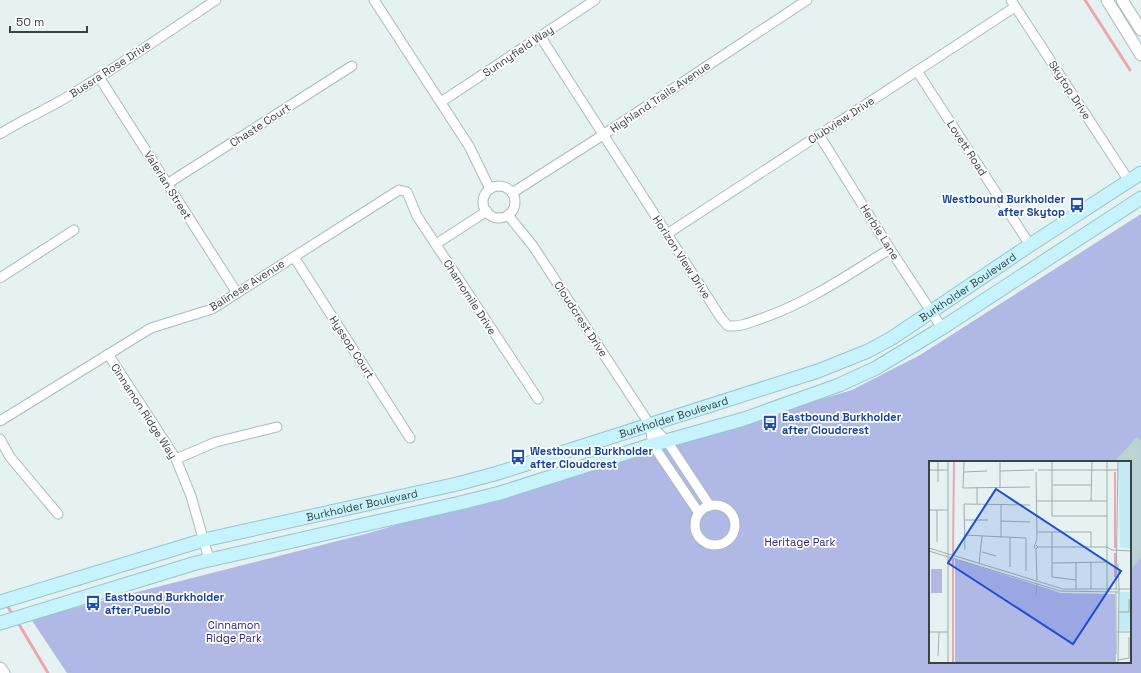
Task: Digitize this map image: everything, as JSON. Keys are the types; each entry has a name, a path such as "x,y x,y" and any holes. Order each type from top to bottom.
{"main road":[{"name":"Burkholder Boulevard","path":"0,602 204,540 457,484 818,372 844,362 892,338 1030,245 1141,173"},
{"name":"Burkholder Boulevard","path":"0,622 209,560 460,503 500,492 744,419 839,385 876,368 942,328 1141,198"}],"street":[{"name":"Bussra Rose Drive","path":"0,134 99,77 216,0"},
{"path":"374,0 469,146 490,189"},
{"name":"Sunnyfield Way","path":"441,102 595,0"},
{"name":"Highland Trails Avenue","path":"512,193 603,136 807,0"},
{"path":"1107,0 1141,55"},
{"path":"1122,0 1141,30"},
{"name":"Clubview Drive","path":"667,234 917,71 1013,3"},
{"name":"Skytop Drive","path":"1013,3 1129,180"},
{"name":"Horizon View Drive","path":"540,36 603,136 721,318 728,326 739,326 774,314 819,293 890,249"},
{"name":"Chaste Court","path":"167,184 352,66"},
{"name":"Lovett Road","path":"917,71 1030,245"},
{"name":"Valerian Street","path":"99,77 237,293"},
{"name":"Herbie Lane","path":"819,135 890,249 942,328"},
{"path":"496,186 502,186 512,193 515,199 515,205 508,215 496,217 486,211 484,204 485,196 490,189 496,186"},
{"name":"Balinese Avenue","path":"0,422 151,328 212,309 399,190 407,192"},
{"name":"Chamomile Drive","path":"407,192 417,216 538,400"},
{"path":"436,244 486,211"},
{"name":"Cloudcrest Drive","path":"508,215 533,246 650,425 667,441 710,506"},
{"path":"0,278 74,230"},
{"name":"Hyssop Court","path":"294,257 410,438"},
{"name":"Cinnamon Ridge Way","path":"108,354 176,459 191,496 209,560"},
{"name":"Cloudcrest Drive","path":"650,425 653,445 699,513"},
{"path":"176,459 216,442 277,427"},
{"path":"0,439 10,457 58,514"},
{"path":"710,506 726,509 733,518 734,529 729,539 724,543 713,545 707,544 698,537 695,525 699,513 710,506"},
{"path":"0,668 4,673"}],"green space":[{"name":"Heritage Park","path":"1141,214 1141,673 67,673 31,619 369,533 852,390 920,355"}],"building":[{"path":"1137,437 1141,441 1141,557 1131,570 1131,461 1115,461"}],"waterway":[{"path":"1085,0 1130,70"},
{"path":"6,604 13,615"},
{"path":"17,621 48,673"}],"place":[{"name":"Westbound Burkholder after Skytop","path":"1077,205"},
{"name":"Eastbound Burkholder after Cloudcrest","path":"770,423"},
{"name":"Westbound Burkholder after Cloudcrest","path":"518,457"},
{"name":"Eastbound Burkholder after Pueblo","path":"93,603"}],"park label":[{"name":"Cinnamon Ridge Park","path":"234,631"}]}
